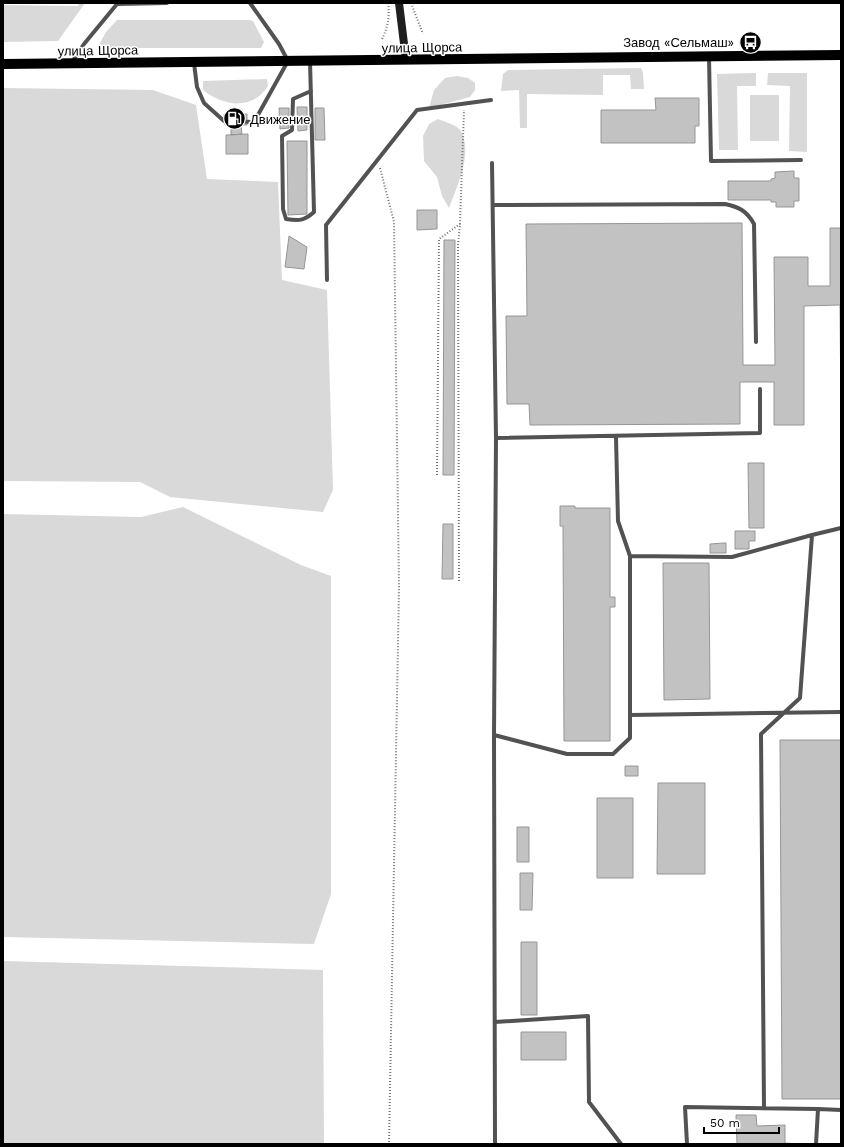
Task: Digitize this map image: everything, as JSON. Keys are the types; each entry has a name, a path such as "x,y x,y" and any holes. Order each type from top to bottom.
{"main road":[{"path":"399,3 406,60"},
{"name":"улица Щорса","path":"3,64 841,55"}],"lane":[{"path":"71,63 84,44 117,4 167,3"},
{"path":"193,62 197,88 204,103 224,121 254,122 288,61 279,44 250,3"},
{"path":"709,56 711,161 802,160"},
{"path":"310,61 311,91 314,212 305,220 298,221 286,219 283,209 282,136 292,130 293,99 311,91"},
{"path":"328,280 326,225 417,110 491,100"},
{"path":"492,163 496,438 494,735 495,1144"},
{"path":"493,205 725,204 737,206 749,214 754,224 756,342"},
{"path":"496,438 616,437 760,433 760,389"},
{"path":"494,735 567,754 613,754 630,738 630,556 618,521 616,437"},
{"path":"630,556 732,557 841,528"},
{"path":"764,1108 761,734 800,698 812,535"},
{"path":"630,715 841,712"},
{"path":"495,1022 588,1016 589,1102 621,1144"},
{"path":"687,1144 685,1107 841,1110"},
{"path":"816,1144 818,1109"}],"path":[{"path":"382,39 386,32 389,17 388,3"},
{"path":"411,3 423,34"},
{"path":"459,581 458,246 464,103"},
{"path":"378,159 394,222 399,587 389,1144"},
{"path":"437,475 438,238 460,224"}],"shaded area":[{"path":"79,3 85,3 58,41 3,42 3,5 78,6"},
{"path":"117,20 249,20 253,21 264,42 261,48 101,47 100,43 106,32"},
{"path":"641,68 643,73 644,89 631,89 630,75 603,75 603,95 527,94 527,128 520,128 519,90 501,91 503,74 508,70"},
{"path":"756,73 756,86 737,86 738,150 719,150 717,74"},
{"path":"768,73 807,73 807,152 789,151 790,86 767,85"},
{"path":"457,76 468,78 475,83 475,90 470,97 429,108 434,90 445,78"},
{"path":"267,79 268,86 261,94 246,102 237,103 219,100 203,90 203,81"},
{"path":"3,88 153,90 196,105 207,179 278,182 282,280 327,290 333,490 323,512 170,497 140,482 3,481"},
{"path":"750,95 779,95 779,141 750,141"},
{"path":"438,119 458,128 462,133 465,142 462,171 449,208 442,196 437,177 424,161 423,136 429,124"},
{"path":"183,507 301,565 331,576 331,894 314,944 3,937 3,514 141,517"},
{"path":"3,961 323,970 324,1144 3,1144"}],"building":[{"path":"655,98 699,98 699,126 695,126 695,143 601,143 601,110 656,110"},
{"path":"297,107 307,107 307,130 298,131"},
{"path":"279,108 289,108 289,128 280,129"},
{"path":"315,108 324,108 325,140 315,140"},
{"path":"224,114 247,114 247,125 241,125 242,134 231,135 231,125 225,125"},
{"path":"248,134 248,154 226,154 226,135"},
{"path":"287,141 307,141 307,214 288,215"},
{"path":"794,171 794,178 799,178 799,201 794,201 794,207 776,207 776,202 771,202 771,200 728,200 728,181 771,181 771,179 775,178 775,172"},
{"path":"417,210 437,210 437,229 417,230"},
{"path":"742,223 743,365 775,365 774,257 808,257 808,286 830,286 830,228 841,228 841,416 840,305 804,306 804,425 774,425 774,382 740,382 740,424 530,425 529,404 507,404 506,316 527,316 526,224"},
{"path":"289,236 307,247 304,269 285,267"},
{"path":"444,240 455,240 454,475 443,475"},
{"path":"748,463 764,463 764,528 749,528"},
{"path":"560,506 575,506 575,508 610,508 610,597 615,597 615,607 610,607 610,741 564,741 563,526 560,526"},
{"path":"443,524 453,524 453,579 442,579"},
{"path":"735,531 755,531 755,541 749,541 749,549 735,549"},
{"path":"726,543 726,553 710,553 710,544"},
{"path":"663,563 709,563 710,699 664,700"},
{"path":"780,740 841,740 841,1099 782,1099"},
{"path":"625,766 638,766 638,776 625,776"},
{"path":"658,783 705,783 705,874 657,874"},
{"path":"597,798 633,798 633,878 597,878"},
{"path":"517,827 529,827 529,862 517,862"},
{"path":"520,873 533,873 532,910 520,910"},
{"path":"521,942 537,942 537,1015 521,1015"},
{"path":"521,1032 566,1032 566,1060 521,1060"},
{"path":"736,1115 756,1115 757,1126 785,1125 785,1143 799,1144 737,1144"}],"place":[{"name":"Завод «Сельмаш»","path":"750,42"},
{"name":"Движение","path":"235,119"}]}
